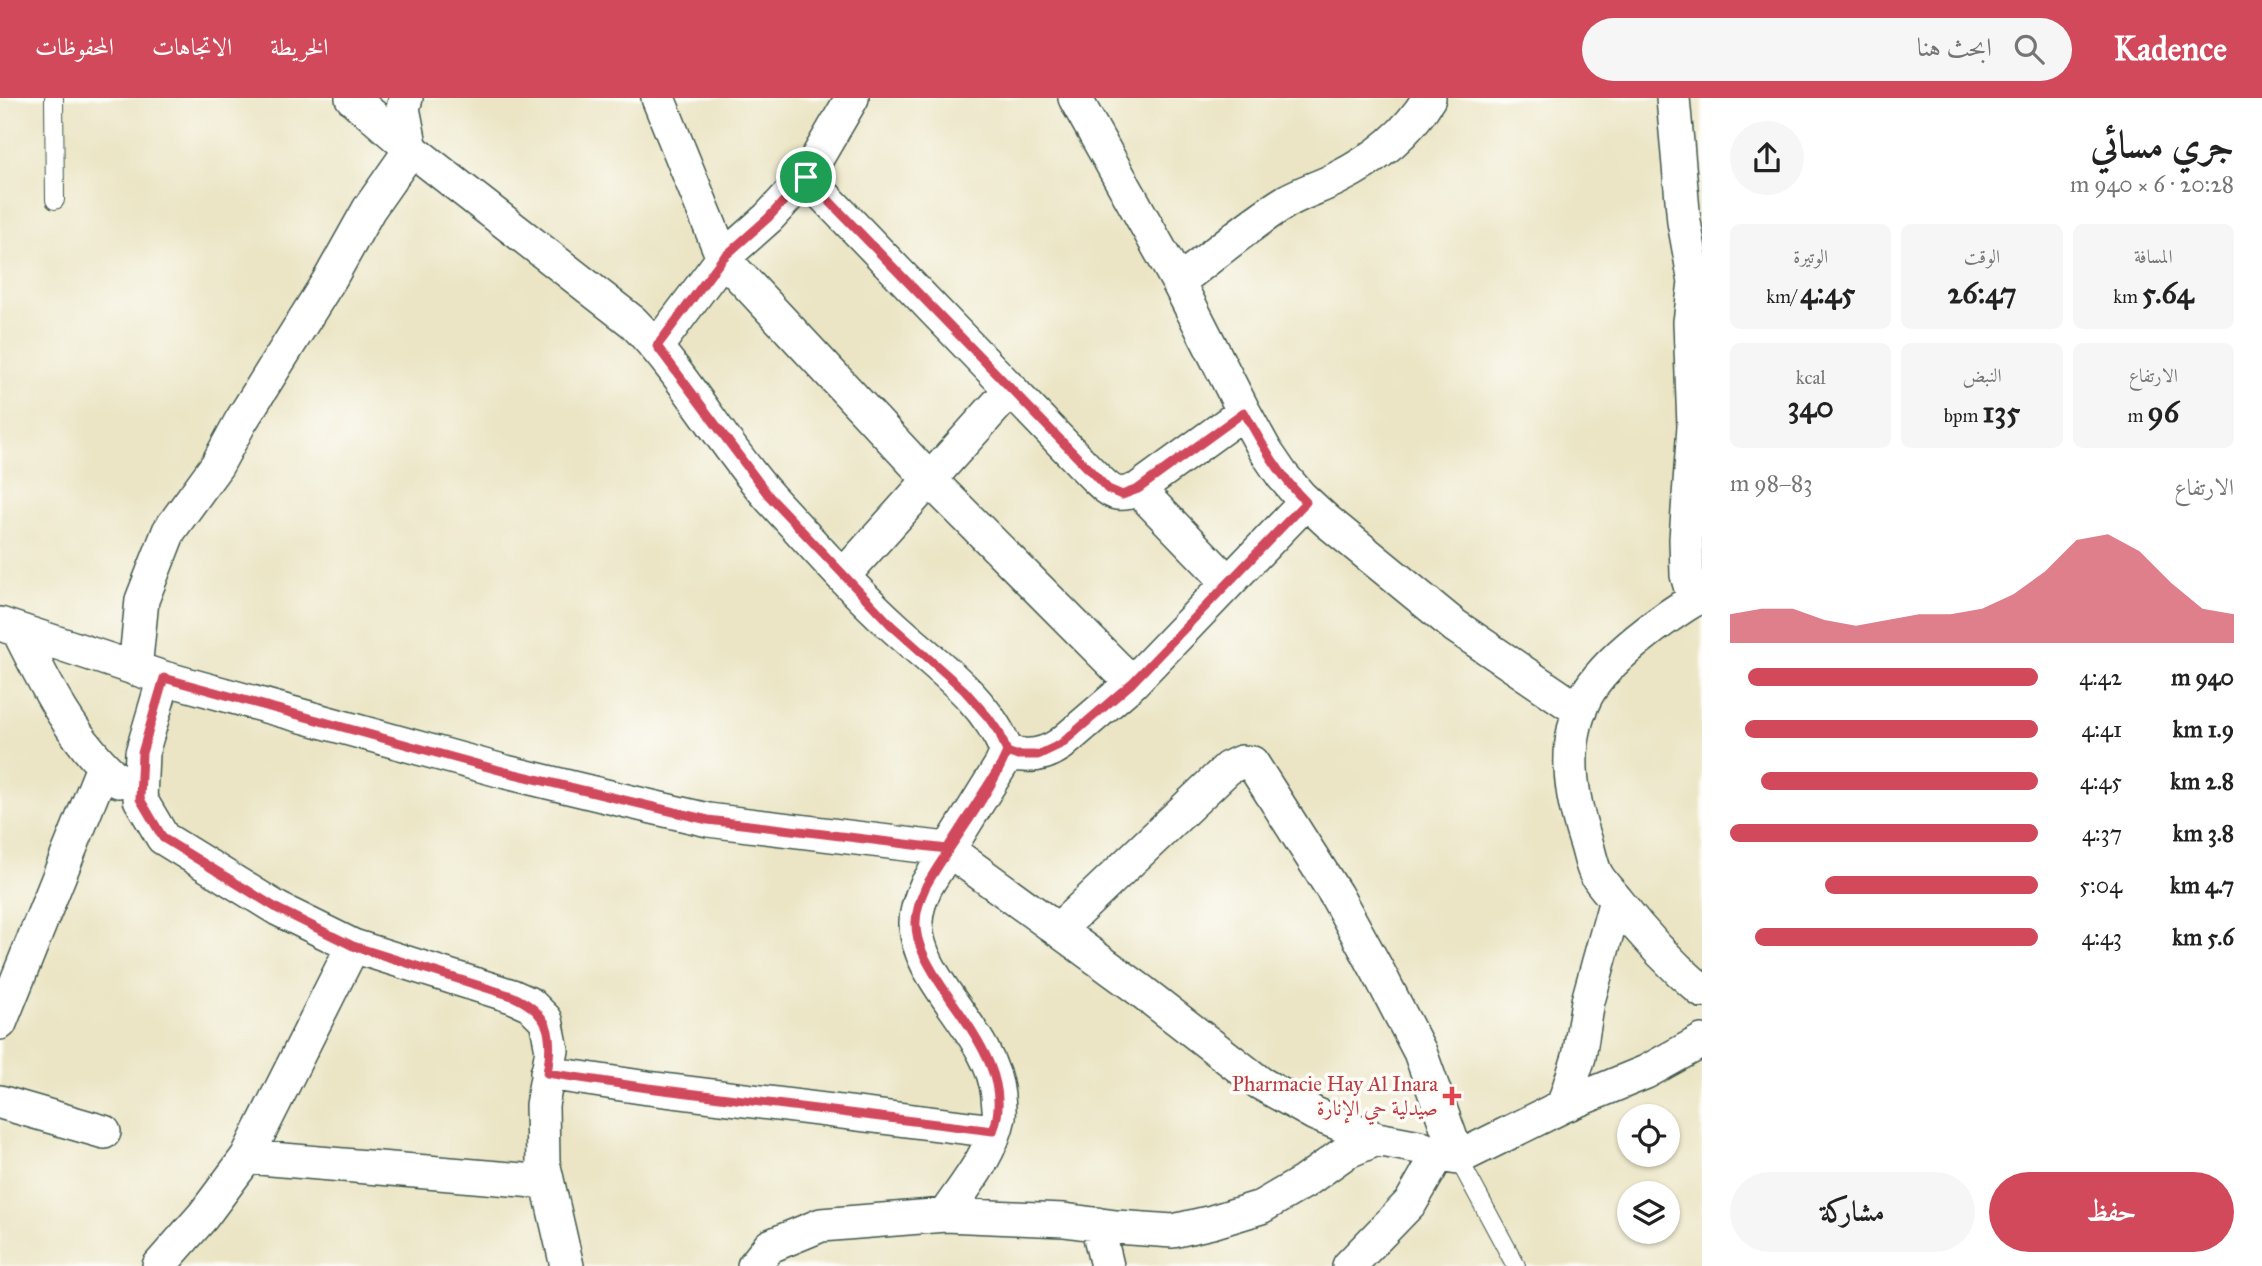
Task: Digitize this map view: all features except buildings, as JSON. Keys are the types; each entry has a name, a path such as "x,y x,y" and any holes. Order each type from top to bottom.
{"street":[{"path":"352,98 411,149 633,322 657,346 769,496 891,625 980,708 1000,734 1007,752 1015,755 1038,755 1053,750 1132,683 1306,502"},
{"path":"140,799 150,674 142,600 169,531 217,466 241,421 331,277 369,209 411,149 403,108 406,98"},
{"path":"658,98 723,258 930,480 1132,683"},
{"path":"657,346 723,258 768,218 806,177 852,98"},
{"path":"1075,98 1178,282 1270,458 1306,502 1455,626 1580,711"},
{"path":"1178,282 1274,210 1336,179 1384,150 1410,126 1429,98"},
{"path":"1673,98 1684,222 1695,282 1690,322 1693,426 1686,539 1687,575 1698,597 1675,611 1623,653 1602,674 1588,693 1580,711 1570,751 1578,819 1596,874 1651,945 1702,991"},
{"path":"806,177 1108,489 1122,495 1138,489 1244,412"},
{"path":"844,575 1011,389"},
{"path":"1138,489 1228,582"},
{"path":"9,627 150,674 506,772 708,820 947,849 1260,1083 1315,1114 1377,1139 1419,1147 1448,1157"},
{"path":"9,627 49,693 103,767 140,799 163,838 278,909 353,946 512,996 530,1004 546,1020 552,1049 542,1116 543,1162 566,1266"},
{"path":"945,1215 988,1154 999,1116 997,1086 988,1056 930,967 921,947 916,923 919,903 926,886 991,783 1007,752"},
{"path":"1058,930 1228,768 1241,762 1252,763 1336,895 1420,1052 1448,1157"},
{"path":"0,1023 103,767"},
{"path":"1563,1106 1579,1057 1588,1001 1616,900"},
{"path":"159,1266 247,1157 353,946"},
{"path":"1349,1266 1411,1202 1448,1157 1646,1072 1702,1041"},
{"path":"547,1073 993,1131"},
{"path":"0,1102 104,1132"},
{"path":"754,1266 770,1245 821,1225 945,1215 1064,1220 1172,1231 1261,1208 1346,1152 1377,1139"},
{"path":"247,1157 547,1182"},
{"path":"1097,1224 1107,1266"}],"lane":[{"path":"54,98 55,200"},
{"path":"1448,1157 1516,1266"}],"place":[{"name":"Pharmacie Hay Al Inara صيدلية حي الإنارة","path":"1452,1096"}],"route":[{"path":"806,177 768,218 723,258 657,346 769,496 891,625 964,690 1000,734 1007,752 991,783 947,849 708,820 506,772 164,678 142,753 140,799 163,838 278,909 353,946 530,1004 546,1020 552,1049 547,1073 993,1131 999,1116 997,1086 988,1056 930,967 921,947 916,923 919,903 926,886 991,783 1001,765 1007,752 1015,755 1038,755 1061,744 1132,683 1306,502 1282,475 1244,412 1138,489 1122,495 1108,489 806,177"}]}
